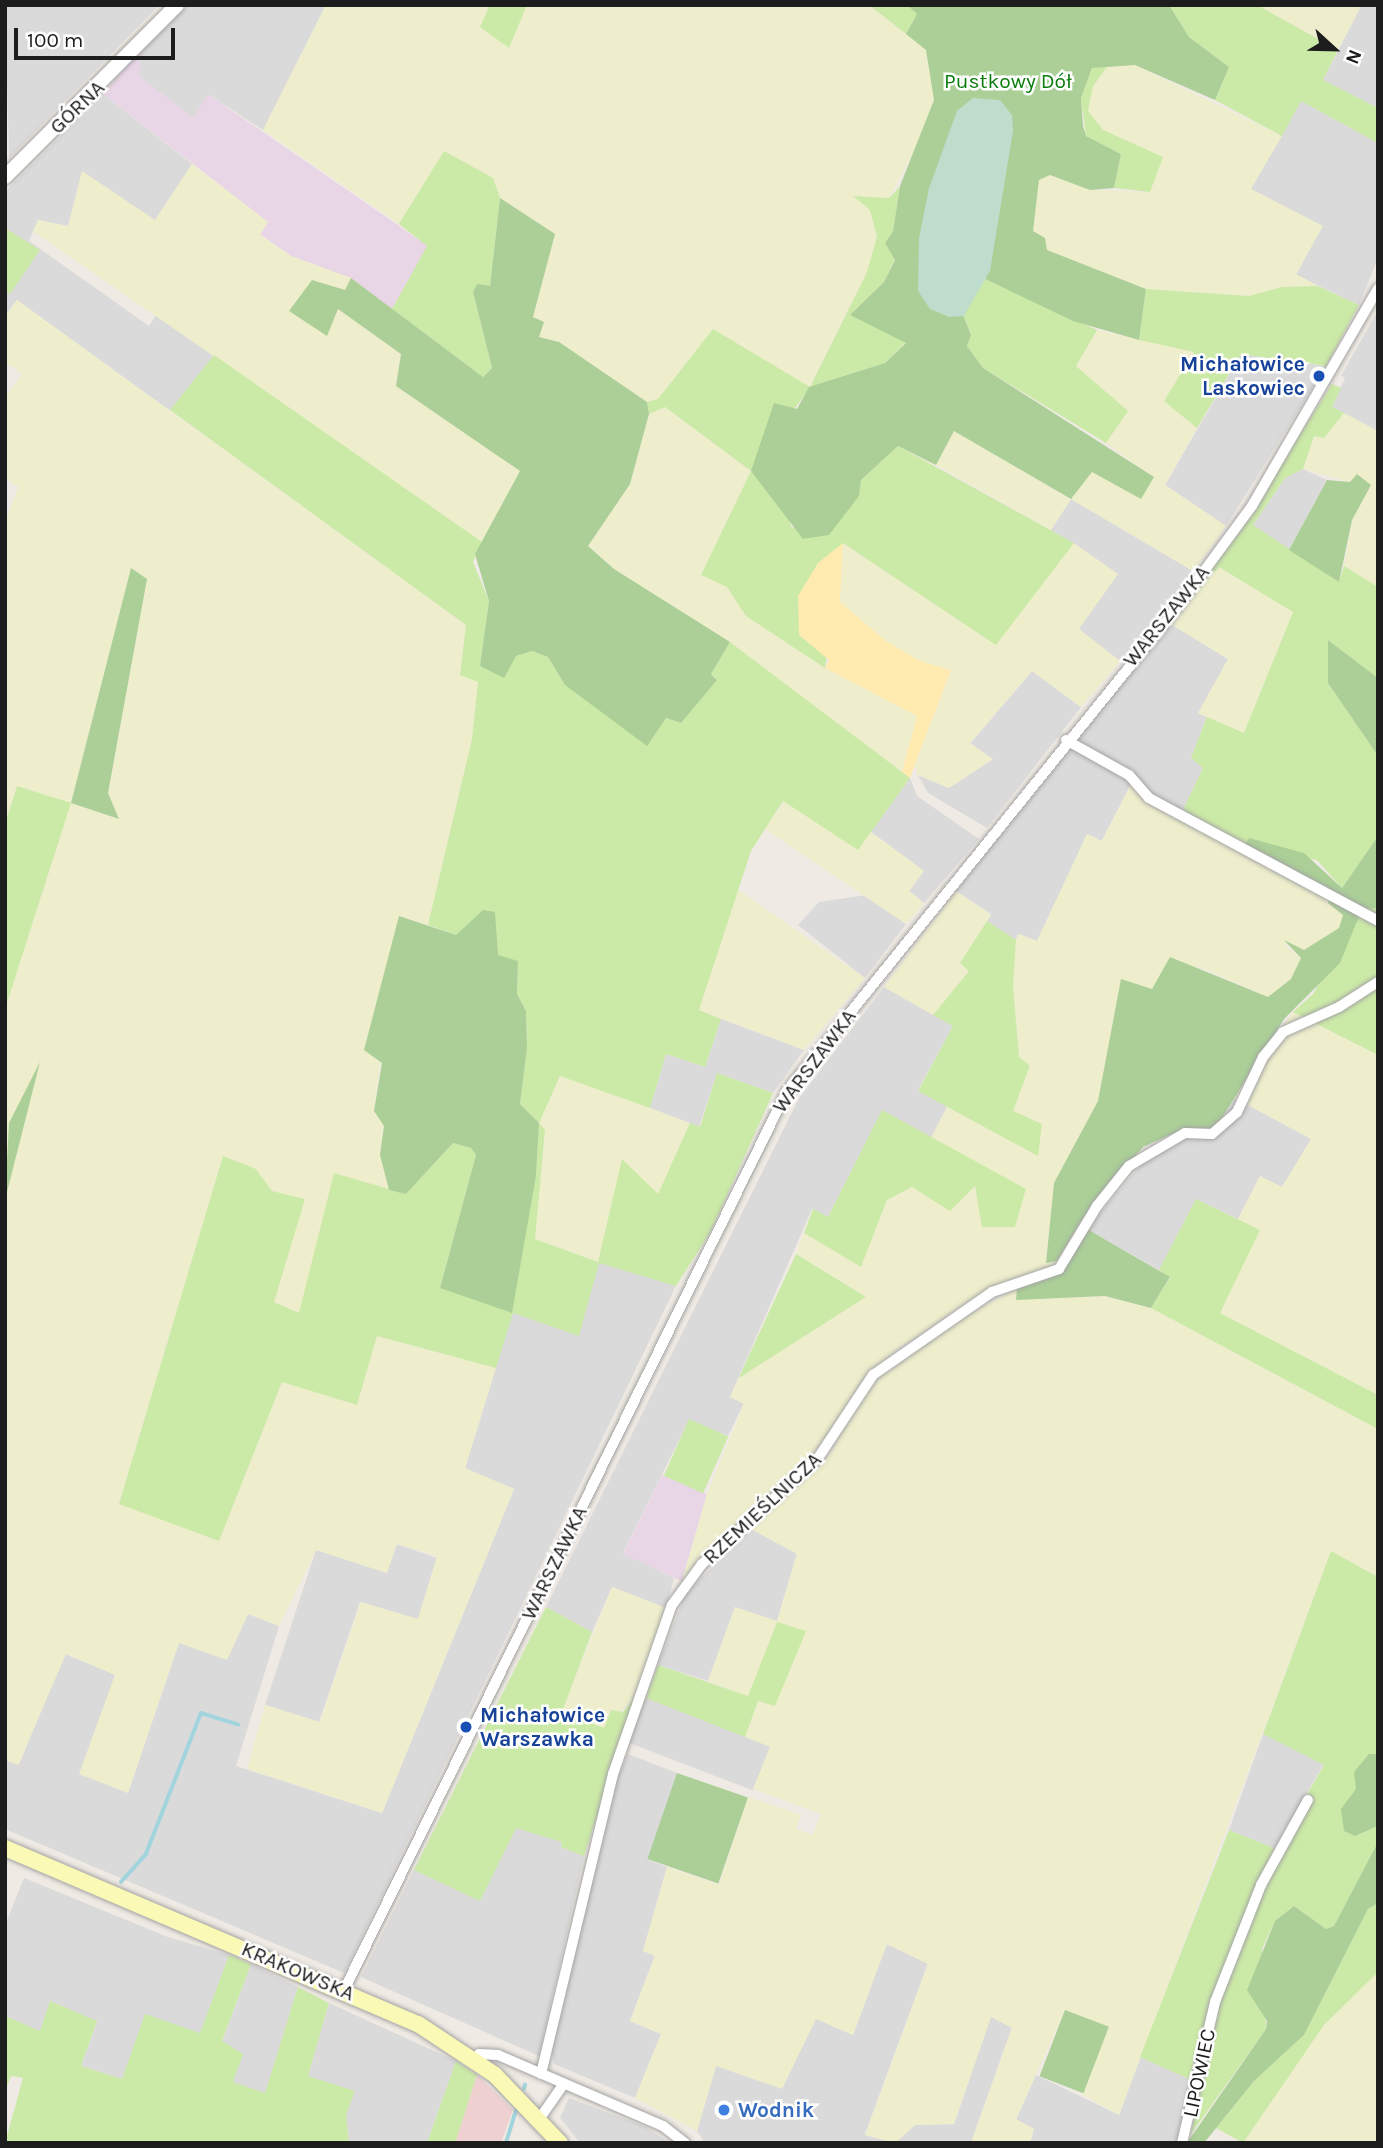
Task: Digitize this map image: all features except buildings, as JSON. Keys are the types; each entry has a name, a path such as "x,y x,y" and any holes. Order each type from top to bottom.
{"main road":[{"name":"KRAKOWSKA","path":"5,1848 344,1990 418,2024 475,2060 540,2118 560,2143"}],"street":[{"name":"GÓRNA","path":"5,177 177,5"},
{"name":"WARSZAWKA","path":"344,1990 776,1110 1066,740 1177,608 1266,486 1378,289"},
{"path":"1066,740 1129,775 1149,798 1378,920"},
{"name":"RZEMIEŚLNICZA","path":"541,2074 600,1817 673,1605 702,1564 818,1458 873,1375 992,1292 1059,1269 1097,1206 1129,1166 1185,1132 1212,1134 1237,1112 1263,1057 1283,1032 1339,1007 1378,982"},
{"name":"LIPOWIEC","path":"1182,2143 1215,2002 1261,1885 1308,1800"},
{"path":"475,2060 479,2054 498,2055 663,2126 685,2143"},
{"path":"540,2118 563,2085"}],"shaded area":[{"path":"5,5 159,5 9,158"},
{"path":"188,5 326,5 263,130 208,94 194,119 138,76 142,48"},
{"path":"1356,5 1378,5 1378,108 1323,80 1360,8"},
{"path":"142,48 139,76 193,118 208,94 428,246 392,309 351,278 291,256 260,234 268,222 103,94"},
{"path":"103,94 192,164 155,221 68,226 38,220 29,241 149,326 156,315 214,355 170,411 17,300 5,316 5,192"},
{"path":"1301,101 1378,143 1378,258 1359,305 1296,275 1322,226 1250,189"},
{"path":"1376,314 1378,431 1332,407 1345,378 1341,376"},
{"path":"1241,354 1326,366 1226,526 1165,485"},
{"path":"1303,469 1327,480 1289,550 1253,525 1285,478"},
{"path":"1071,499 1193,571 1120,661 1078,630 1074,543 1051,530"},
{"path":"1169,623 1228,659 1199,713 1207,717 1191,758 1203,768 1181,814 1132,782 1101,842 1087,835 1037,941 1019,934 1016,940 987,921 991,914 956,891"},
{"path":"1032,671 1081,707 987,828 928,793 918,775 949,788 992,759 970,744"},
{"path":"910,778 917,796 979,839 924,903 909,891 924,871 871,832"},
{"path":"867,895 906,924 865,978 798,925 819,902"},
{"path":"884,987 953,1026 918,1090 947,1107 931,1138 882,1111 828,1217 812,1209 730,1397 744,1403 728,1436 689,1420 623,1553 674,1578 666,1608 612,1587 592,1632 546,1607 799,1098"},
{"path":"721,1019 804,1050 773,1093 717,1073 699,1127 650,1108 666,1054 705,1067"},
{"path":"1235,1098 1312,1139 1282,1187 1260,1177 1238,1219 1196,1199 1159,1270 1087,1229 1150,1154 1186,1138 1211,1136"},
{"path":"599,1262 676,1286 344,1973 5,1829 5,1760 19,1764 65,1654 116,1675 80,1774 128,1793 179,1642 227,1659 248,1614 279,1626 236,1766 382,1813 514,1489 465,1469 512,1313"},
{"path":"662,1475 707,1494 682,1581 623,1554"},
{"path":"751,1529 797,1553 777,1621 735,1607 708,1681 658,1665 686,1593"},
{"path":"396,1544 437,1558 418,1619 360,1602 319,1722 265,1705 316,1550 387,1573"},
{"path":"646,1698 771,1746 754,1791 629,1743"},
{"path":"1263,1734 1324,1764 1274,1848 1229,1830"},
{"path":"628,1754 677,1773 649,1860 667,1867 643,1951 655,1955 630,2021 661,2034 635,2098 554,2064 551,2048 615,1784"},
{"path":"516,1827 563,1842 561,1847 584,1856 539,2056 361,1977 414,1870 480,1901"},
{"path":"24,1878 168,1937 229,1955 200,2034 122,2079 81,2066 97,2022 51,2001 40,2032 5,2016 5,1925"},
{"path":"886,1944 928,1963 865,2134 893,2143 705,2143 697,2131 716,2066 816,2018 853,2035"},
{"path":"251,1964 298,1987 265,2094 233,2082 222,2042"},
{"path":"329,2003 456,2061 427,2143 349,2143 346,2115 308,2076"},
{"path":"991,2016 1012,2027 971,2143 895,2143 915,2125 954,2124"},
{"path":"1140,2057 1189,2079 1179,2143 1030,2143 1034,2129 1016,2120 1036,2075 1119,2115"},
{"path":"477,2075 513,2110 501,2143 455,2143"},
{"path":"569,2098 646,2127 670,2143 580,2143 560,2118"}],"green space":[{"path":"326,5 490,5 481,27 509,48 527,5 869,5 926,49 934,100 928,126 889,198 854,197 870,210 877,237 867,272 809,387 713,329 658,399 647,402 559,342 539,337 533,318 555,234 500,198 493,178 444,151 399,224 263,130"},
{"path":"490,5 527,5 509,48 480,27"},
{"path":"869,5 907,5 917,14 906,34"},
{"name":"Pustkowy Dół","path":"907,5 1169,5 1189,37 1229,67 1215,100 1135,65 1092,68 1081,98 1083,126 1086,136 1121,154 1114,188 1090,190 1050,175 1039,180 1033,231 1045,238 1047,250 1146,289 1139,340 1073,321 979,276 958,302 971,335 967,346 983,368 1154,477 1141,499 1092,472 1071,499 954,431 936,465 898,446 861,480 859,496 829,535 803,539 751,471 774,403 797,409 809,387 885,363 906,343 850,315 884,282 895,260 885,243 893,231 900,186 934,100 926,50 906,34 917,14"},
{"path":"1169,5 1257,5 1338,50 1323,80 1378,108 1378,143 1301,101 1282,136 1215,100 1229,67 1189,37"},
{"path":"1257,5 1356,5 1360,8 1338,50"},
{"path":"1110,63 1135,65 1282,136 1251,189 1323,226 1296,274 1318,286 1282,287 1249,296 1146,289 1047,250 1033,231 1039,179 1050,175 1090,190 1149,192 1163,157 1103,130 1088,111 1093,86"},
{"path":"1110,63 1093,86 1088,111 1103,130 1163,157 1150,192 1114,188 1121,154 1086,136 1081,98 1092,68"},
{"path":"973,98 1000,100 1012,115 1013,131 990,271 964,316 949,317 930,309 918,291 919,238 929,188 957,111"},
{"path":"444,151 493,178 500,198 490,286 473,292 492,368 483,377 392,309 427,246 399,224"},
{"path":"192,164 268,222 260,235 291,256 351,278 337,308 401,354 396,386 521,471 482,542 33,231 38,220 68,226 82,171 155,220"},
{"path":"900,186 893,231 885,243 895,259 884,282 850,315 906,342 885,363 810,387 867,272 877,237 870,210 853,196 889,198"},
{"path":"500,198 555,234 533,317 544,322 539,337 559,342 647,402 649,414 630,484 588,546 614,569 730,642 711,674 717,680 681,723 666,718 647,746 565,685 548,657 532,651 516,656 504,678 480,666 489,601 475,554 520,471 396,386 401,354 338,309 327,336 289,311 312,280 345,290 351,278 483,377 492,368 473,292 477,284 490,286"},
{"path":"5,228 40,250 10,294 5,291"},
{"path":"978,276 1097,330 1076,366 1128,411 1106,443 983,368 967,346 971,334 958,302"},
{"path":"1318,286 1359,305 1326,366 1241,354 1197,428 1164,401 1194,352 1139,340 1146,289 1249,296 1282,287"},
{"path":"17,300 466,625 460,675 478,681 472,739 428,925 399,916 374,1111 384,1126 380,1155 389,1190 334,1174 300,1313 274,1302 304,1200 272,1191 256,1169 223,1156 119,1503 219,1541 282,1382 377,1336 496,1368 465,1468 514,1489 382,1813 247,1769 265,1705 320,1722 361,1602 418,1619 437,1556 397,1544 387,1573 316,1550 279,1626 248,1614 227,1660 179,1643 128,1793 79,1774 115,1675 66,1654 18,1765 5,1760 5,1009 71,803 17,786 5,824 5,523 18,487 5,478 5,398 22,374 5,362 5,316","holes":["132,568 147,579 108,794 118,819 71,803"]},
{"path":"713,329 810,387 751,471 665,407 649,414 647,402 658,399"},
{"path":"1097,330 1194,352 1164,401 1197,428 1165,485 1226,526 1193,571 1071,499 1051,530 936,465 954,431 1070,499 1091,472 1153,477 1106,443 1128,411 1076,366"},
{"path":"214,355 482,542 473,562 489,601 480,667 532,651 548,657 565,685 681,723 717,679 711,674 730,642 910,778 858,850 783,801 751,851 699,1010 721,1019 705,1067 666,1054 650,1108 560,1076 539,1123 520,1104 527,1048 526,1011 517,994 518,962 497,956 483,911 456,935 428,925 472,739 478,682 460,675 466,625 170,410"},
{"path":"1332,384 1341,388 1332,407 1344,413 1324,438 1314,436 1303,469 1285,478 1253,525 1339,582 1344,566 1378,587 1378,678 1328,640 1328,683 1378,756 1378,836 1342,888 1317,860 1244,847 1181,814 1203,768 1191,758 1207,717 1244,733 1293,612 1219,567 1169,623 1247,519"},
{"path":"665,407 751,471 701,575 727,587 746,616 825,668 917,716 902,772 730,642 614,569 588,546 630,484 649,414"},
{"path":"1344,413 1378,431 1378,587 1344,566 1352,520 1370,485 1358,474 1350,482 1303,469 1314,435 1324,438"},
{"path":"898,446 1074,543 996,645 843,543 825,668 746,616 727,587 701,575 751,471 786,512 792,528 859,496 861,480"},
{"path":"1357,474 1371,485 1352,520 1339,582 1289,550 1327,480 1350,482"},
{"path":"843,543 969,626 1024,606 1074,543 1118,574 1079,629 1120,661 1081,707 1032,671 970,743 993,759 949,788 918,775 915,767 951,670 920,661 886,641 840,602"},
{"path":"1219,567 1293,612 1244,733 1198,713 1228,659 1169,623"},
{"path":"131,568 147,579 108,793 119,819 71,803"},
{"path":"1328,640 1378,678 1378,756 1328,683"},
{"path":"1132,782 1328,893 1328,903 1343,914 1339,928 1304,950 1283,944 1301,958 1291,979 1268,997 1199,967 1152,989 1121,980 1098,1101 1054,1184 1046,1262 1057,1261 1052,1268 979,1294 892,1353 857,1388 823,1446 682,1581 707,1494 744,1404 730,1397 739,1378 866,1297 796,1254 804,1233 861,1266 887,1200 912,1187 1026,1189 931,1138 947,1107 1038,1156 1013,1111 1030,1067 1019,1057 1013,986 1016,940 1018,934 1037,941 1087,834 1102,841"},
{"path":"17,786 71,803 5,1009 5,824"},
{"path":"784,801 858,850 871,832 924,871 909,891 924,903 906,924 765,829"},
{"path":"1378,836 1378,908 1362,909 1340,963 1284,1019 1215,1129 1185,1128 1143,1147 1083,1218 1057,1261 1046,1263 1054,1183 1098,1101 1121,979 1152,989 1170,957 1268,997 1291,979 1301,958 1284,940 1304,950 1339,928 1343,915 1328,903 1328,893 1244,847 1249,838 1304,853 1342,888"},
{"path":"737,889 865,978 804,1050 699,1010"},
{"path":"956,891 991,915 960,963 969,971 933,1015 884,987"},
{"path":"1378,908 1378,1055 1293,1012 1313,994 1362,909"},
{"path":"483,910 495,912 498,955 518,961 517,994 526,1011 527,1048 520,1104 539,1123 536,1176 512,1313 440,1288 476,1155 471,1148 453,1143 406,1194 389,1190 380,1155 384,1126 374,1111 382,1063 364,1050 399,916 456,935"},
{"path":"987,921 1016,940 1013,986 1019,1057 1030,1066 1013,1111 1042,1124 1038,1156 918,1091 953,1026 933,1015 969,971 960,963"},
{"path":"1293,1012 1378,1055 1378,1395 1219,1313 1260,1230 1238,1219 1260,1176 1282,1187 1311,1139 1235,1098"},
{"path":"40,1062 5,1200 9,1123"},
{"path":"717,1073 773,1093 711,1231 676,1286 599,1263 579,1336 513,1313 496,1368 377,1336 357,1405 282,1382 219,1541 119,1504 223,1156 256,1169 272,1191 305,1199 274,1302 299,1313 334,1173 406,1194 453,1143 471,1148 476,1155 440,1288 522,1238 536,1176 539,1123 545,1130 535,1239 598,1262 622,1159 658,1194 690,1123 700,1127"},
{"path":"561,1075 690,1123 658,1195 622,1160 599,1262 535,1239 545,1130 539,1123"},
{"path":"882,1110 1026,1189 1015,1227 982,1227 975,1186 950,1211 912,1187 887,1200 861,1267 804,1233 813,1209 828,1217"},
{"path":"1196,1199 1260,1230 1220,1313 1378,1395 1378,1429 1151,1308 1170,1278 1159,1270"},
{"path":"1087,1229 1170,1277 1151,1308 1105,1296 1016,1300 1017,1288 1061,1273"},
{"path":"796,1254 866,1297 739,1378 745,1364"},
{"path":"1017,1288 1016,1300 1105,1296 1151,1308 1378,1429 1378,1577 1331,1551 1119,2115 1081,2094 1109,2027 1065,2010 1016,2119 1034,2129 1030,2143 971,2143 1012,2028 991,2017 954,2124 915,2125 895,2143 865,2135 928,1964 887,1944 853,2035 816,2019 782,2089 716,2066 697,2131 635,2098 661,2034 630,2021 655,1956 643,1951 667,1867 719,1885 748,1797 801,1815 796,1829 813,1835 821,1814 753,1789 770,1747 745,1737 758,1701 775,1706 777,1622 748,1696 708,1681 735,1607 777,1621 797,1554 751,1529 832,1452 854,1408 880,1377 942,1329"},
{"path":"689,1419 728,1436 703,1493 664,1476"},
{"path":"1331,1551 1378,1577 1378,1754 1369,1754 1356,1789 1355,1836 1378,1826 1378,1842 1334,1926 1326,1929 1294,1906 1275,1921 1262,1949 1266,2029 1191,2134 1214,2016 1265,1888 1314,1799 1307,1794 1324,1765 1263,1734"},
{"path":"612,1587 666,1608 636,1695 605,1729 561,1712"},
{"path":"546,1607 592,1632 562,1712 604,1728 611,1710 623,1712 636,1695 584,1856 561,1847 562,1842 516,1828 480,1901 414,1870"},
{"path":"777,1622 806,1631 775,1706 758,1701 745,1737 646,1698 658,1665 748,1696"},
{"path":"1369,1754 1378,1754 1378,1826 1355,1836 1344,1831 1341,1809 1356,1789 1354,1772"},
{"path":"677,1773 748,1797 718,1883 647,1859"},
{"path":"1229,1830 1274,1848 1210,2006 1189,2079 1140,2057"},
{"path":"1378,1842 1378,1903 1368,1909 1304,2035 1254,2081 1204,2143 1187,2143 1266,2029 1267,2021 1247,1990 1275,1921 1294,1906 1326,1929 1334,1926"},
{"path":"1378,1903 1378,1972 1324,2025 1243,2143 1216,2128 1254,2081 1304,2035 1368,1909"},
{"path":"229,1955 251,1964 222,2041 243,2054 233,2082 265,2093 298,1987 329,2003 308,2076 355,2091 346,2115 349,2143 5,2143 23,2078 11,2076 5,2092 5,2016 40,2031 50,2001 97,2021 81,2066 122,2079 145,2014 200,2033"},
{"path":"1378,1972 1378,2143 1243,2143 1324,2025"},
{"path":"1065,2010 1109,2027 1083,2093 1040,2076"},
{"path":"456,2061 477,2075 455,2143 427,2143"}],"sand":[{"path":"843,543 840,602 886,641 920,661 951,670 910,778 902,772 917,716 825,668 829,660 799,635 798,596 818,563"}],"waterway":[{"path":"121,1882 146,1854 201,1713 238,1724"},
{"path":"524,2089 525,2085"},
{"path":"506,2143 516,2111"}],"place":[{"name":"Michałowice Laskowiec","path":"1319,376"},
{"name":"Michałowice Warszawka","path":"466,1727"},
{"name":"Wodnik","path":"724,2110"}]}
